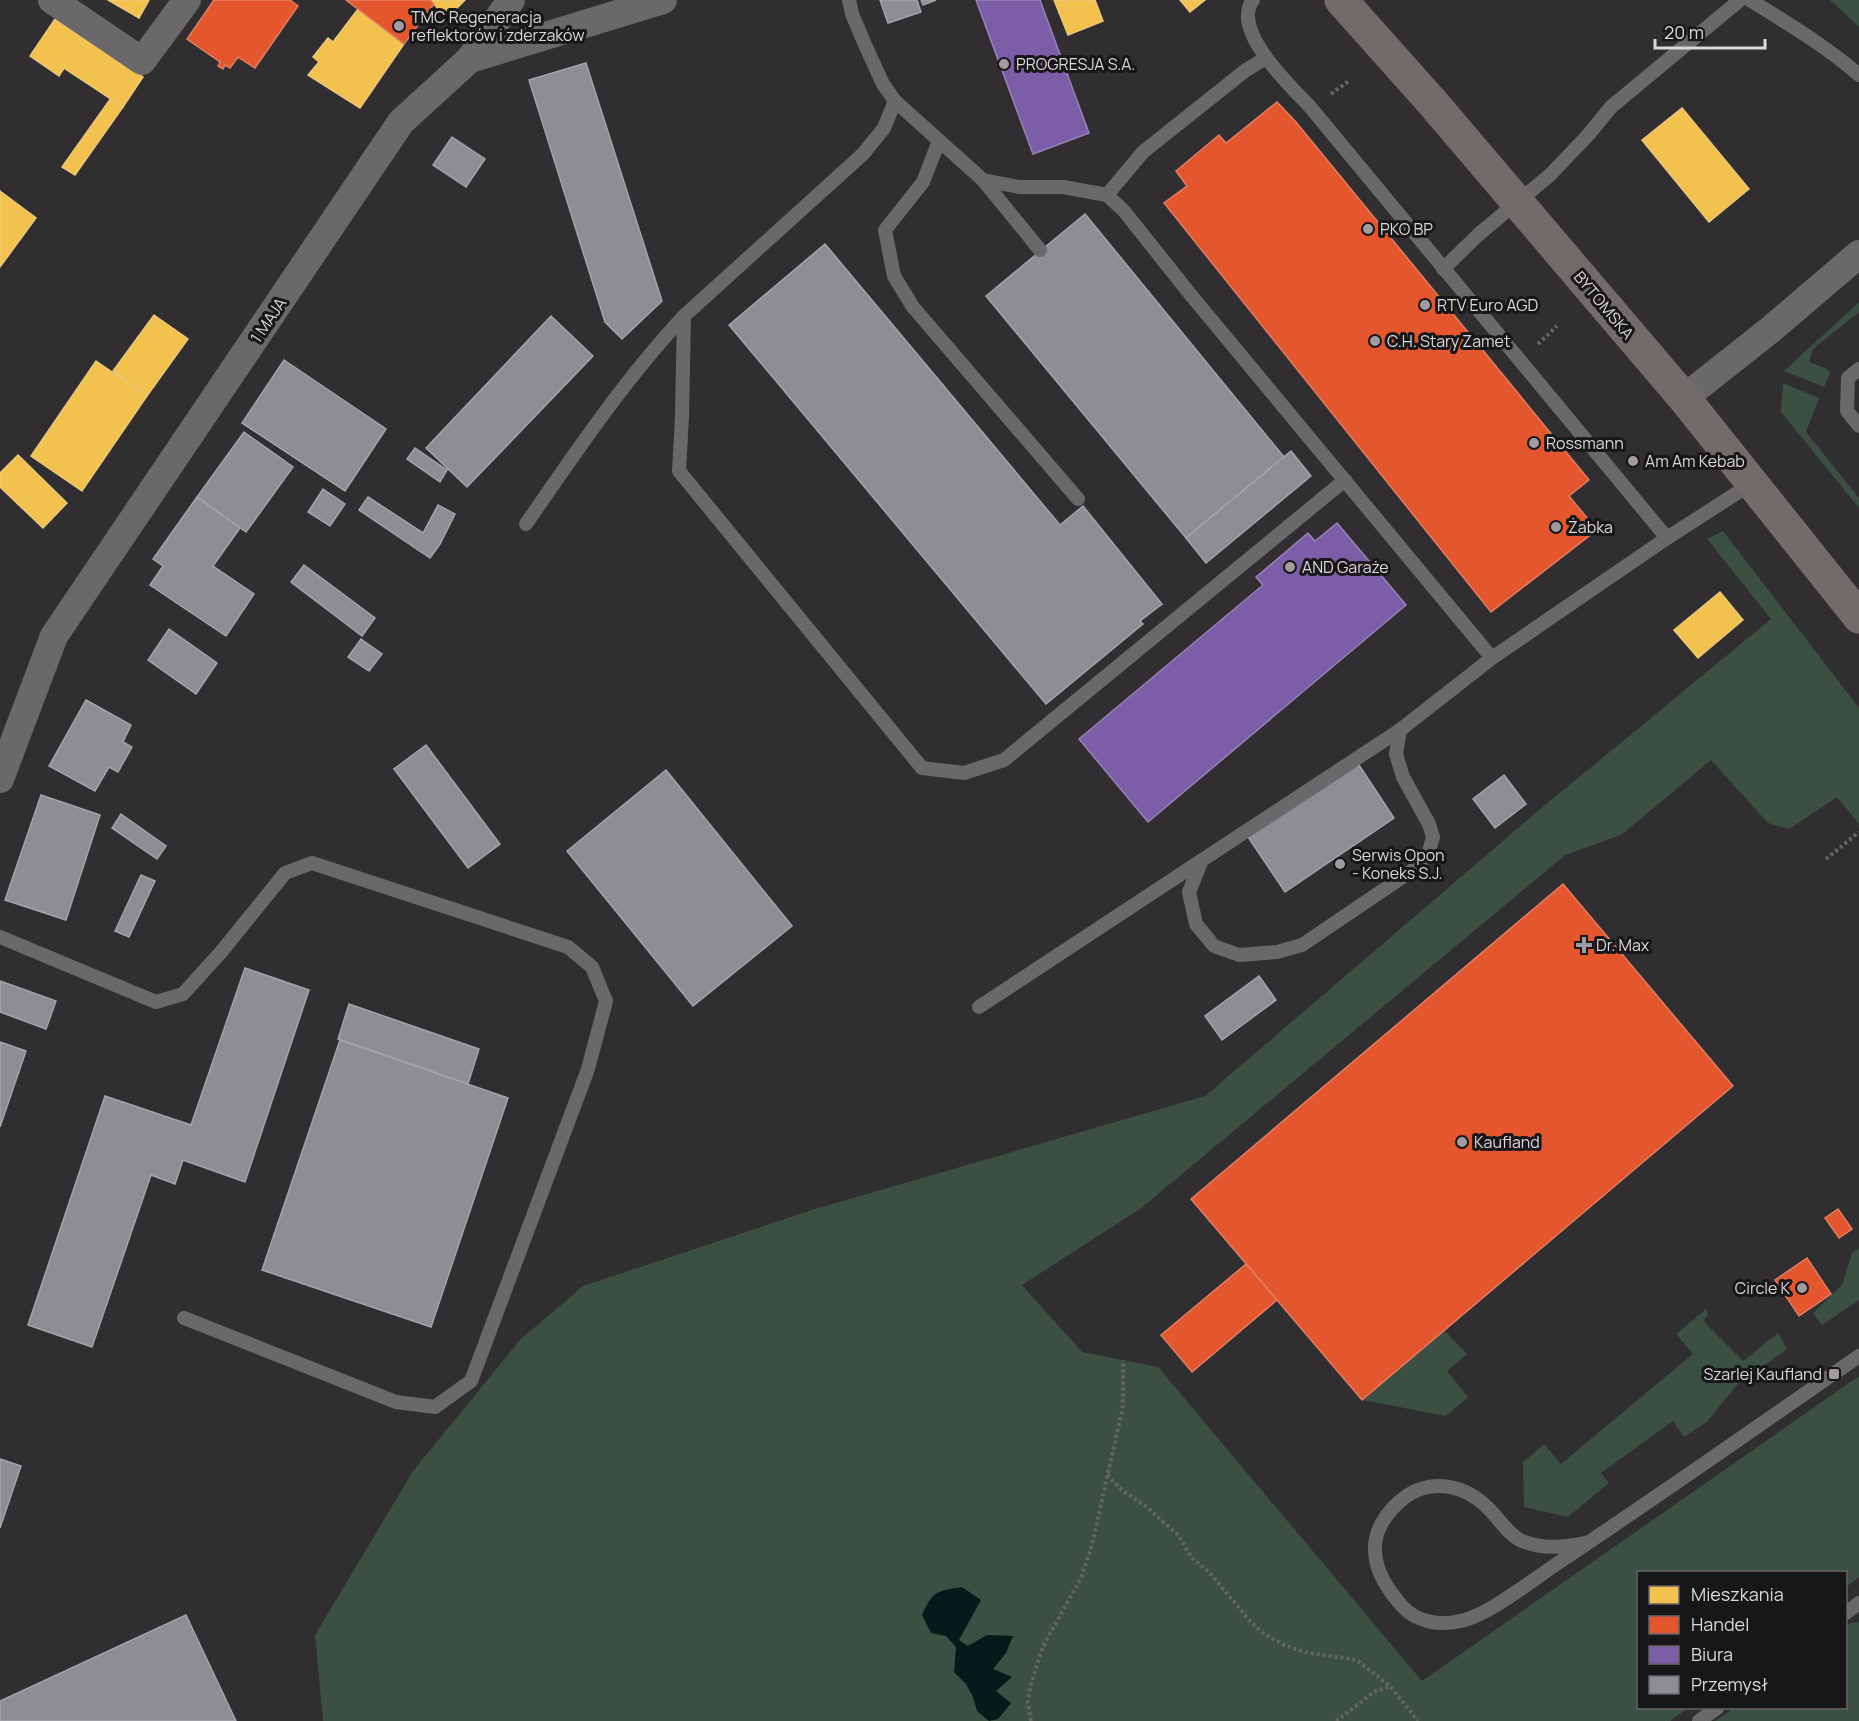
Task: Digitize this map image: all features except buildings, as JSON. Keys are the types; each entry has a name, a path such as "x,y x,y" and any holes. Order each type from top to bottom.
{"street":[{"path":"52,0 142,61 188,0"},
{"path":"470,59 511,0"},
{"name":"1 MAJA","path":"0,779 54,636 402,122 470,59 663,0"},
{"name":"BYTOMSKA","path":"1341,0 1432,102 1684,398 1859,617"},
{"path":"1684,398 1770,330 1859,254"}],"lane":[{"path":"849,0 852,14 870,56 883,84 895,101 983,180 1040,250"},
{"path":"1253,0 1249,22 1254,38 1266,58 1311,108 1667,538"},
{"path":"1443,269 1479,234 1550,175 1611,107 1740,0"},
{"path":"1750,0 1843,60 1859,75"},
{"path":"1107,195 1143,152 1246,70 1266,58"},
{"path":"526,524 657,345 684,316 863,154 884,128 895,101"},
{"path":"939,141 923,182 885,230 894,276 913,307 1078,499"},
{"path":"983,180 1019,187 1064,187 1107,195 1124,211 1492,658"},
{"path":"684,316 679,471 922,768 964,773 1004,760 1345,480"},
{"path":"1859,369 1848,378 1847,411 1859,426"},
{"path":"979,1007 1400,730 1492,658 1667,538 1751,484"},
{"path":"1202,860 1189,892 1196,924 1214,946 1239,955 1277,952 1302,945 1410,873 1428,855 1433,837 1429,824 1403,777 1396,753 1400,730"},
{"path":"0,937 156,1002 183,994 222,951 285,873 312,863 568,947 592,967 606,1001 588,1069 471,1381 435,1407 396,1402 184,1318"},
{"path":"1589,1542 1563,1548 1534,1545 1519,1540 1473,1495 1450,1486 1428,1486 1405,1496 1390,1510 1379,1528 1374,1551 1380,1573 1390,1592 1410,1614 1438,1624 1461,1621 1484,1612 1589,1542 1859,1356"},
{"path":"1699,1721 1714,1709"}],"path":[{"path":"1826,859 1859,832"},
{"path":"1031,1721 1028,1702 1030,1687 1043,1646 1081,1578 1092,1545 1123,1406 1123,1360"},
{"path":"1107,1475 1178,1535 1192,1558 1209,1572 1250,1622 1264,1634 1284,1645 1309,1653 1357,1659 1390,1686 1418,1721"},
{"path":"1336,1721 1374,1692 1390,1686"}],"green space":[{"path":"1830,0 1859,0 1859,27"},
{"path":"1859,302 1859,312 1813,349 1809,362 1827,369 1830,373 1824,387 1784,371"},
{"path":"1783,383 1819,398 1806,432 1859,498 1859,508 1781,412"},
{"path":"1723,531 1859,708 1859,824 1837,797 1789,829 1768,823 1711,760 1621,835 1565,855 1140,1209 1022,1285 1082,1352 1158,1367 1422,1681 1859,1376 1859,1577 1847,1586 1847,1571 1637,1571 1637,1709 1687,1709 1670,1721 323,1721 315,1635 413,1471 520,1340 583,1286 815,1209 1205,1096 1538,811 1771,619 1707,539"},
{"path":"1859,1248 1859,1300 1822,1325 1813,1313 1842,1285 1852,1253"},
{"path":"1706,1309 1708,1315 1703,1321 1743,1361 1778,1333 1787,1349 1736,1386 1707,1422 1684,1437 1673,1421 1601,1473 1609,1483 1568,1517 1524,1507 1523,1462 1544,1444 1561,1464 1693,1354 1676,1334"},
{"path":"1445,1331 1467,1354 1447,1371 1468,1397 1446,1416 1362,1400"},
{"path":"1859,1622 1859,1721 1715,1721 1733,1709 1847,1709 1847,1625"}],"shaded area":[{"path":"962,1587 981,1600 959,1640 968,1646 987,1635 1013,1636 1006,1653 993,1669 1012,1677 996,1691 1011,1703 998,1719 989,1721 977,1711 966,1684 954,1672 956,1647 946,1636 931,1633 922,1615 929,1601 936,1594"}],"place":[{"name":"TMC Regeneracja reflektorów i zderzaków","path":"399,26"},
{"name":"PROGRESJA S.A.","path":"1004,64"},
{"name":"PKO BP","path":"1368,229"},
{"name":"RTV Euro AGD","path":"1425,305"},
{"name":"C.H. Stary Zamet","path":"1375,341"},
{"name":"Rossmann","path":"1534,443"},
{"name":"Am Am Kebab","path":"1633,461"},
{"name":"Żabka","path":"1556,527"},
{"name":"AND Garaże","path":"1290,567"},
{"name":"Serwis Opon - Koneks S.J.","path":"1340,864"},
{"name":"Dr. Max","path":"1584,945"},
{"name":"Kaufland","path":"1462,1142"},
{"name":"Circle K","path":"1802,1288"},
{"name":"Szarlej Kaufland","path":"1834,1374"}]}
